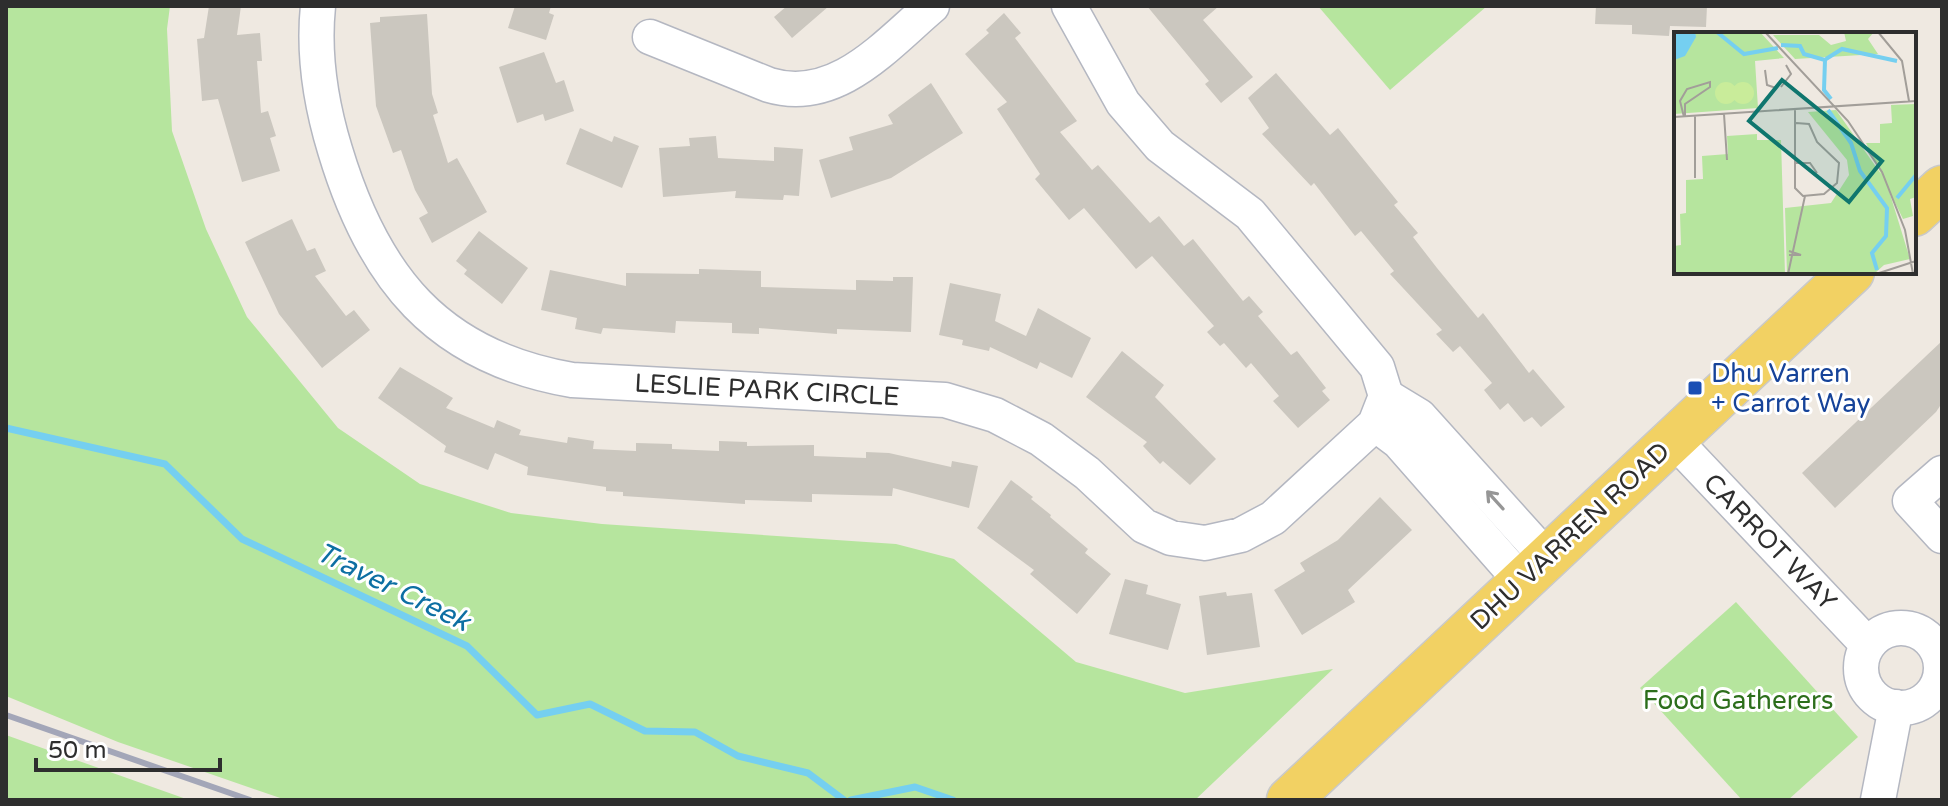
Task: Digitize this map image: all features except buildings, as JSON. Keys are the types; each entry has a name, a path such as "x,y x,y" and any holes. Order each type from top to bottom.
{"main road":[{"path":"1916,212 1942,188"},
{"name":"DHU VARREN ROAD","path":"1289,800 1850,274"}],"street":[{"name":"LESLIE PARK CIRCLE","path":"318,6 315,33 325,115 348,192 369,240 387,270 418,304 449,332 488,357 539,374 572,380 945,400 995,415 1041,439 1087,473 1144,526 1171,538 1205,543 1241,535 1273,518 1381,410"},
{"path":"650,37 769,85 788,91 805,90 856,71 932,6"},
{"path":"1069,6 1123,103 1160,146 1250,214 1377,367 1381,410 1399,442 1446,470 1534,570"},
{"name":"CARROT WAY","path":"1673,439 1867,644"},
{"path":"1942,473 1910,501 1942,536"},
{"path":"1911,628 1923,633 1940,651 1941,665 1934,690 1913,706 1896,707 1876,700 1862,680 1862,656 1867,644 1887,630 1911,628"},
{"path":"1878,800 1896,707"}],"green space":[{"path":"6,6 170,6 167,29 172,131 206,229 247,317 338,428 420,484 511,513 602,524 896,544 954,559 1076,662 1185,693 1333,669 1195,800 286,800 118,742 6,696"},
{"path":"1318,6 1487,6 1390,90"},
{"name":"Food Gatherers","path":"1736,602 1858,737 1788,800 1742,800 1640,688"},
{"path":"6,735 31,744 189,800 6,800"}],"waterway":[{"name":"Traver Creek","path":"6,428 165,464 242,539 467,646 537,715 590,704 645,731 695,732 738,756 808,773 844,800"},
{"name":"Traver Creek","path":"851,800 915,787 953,800"}],"railway":[{"path":"6,715 250,800"}],"place":[{"name":"Dhu Varren + Carrot Way","path":"1695,388"}]}
